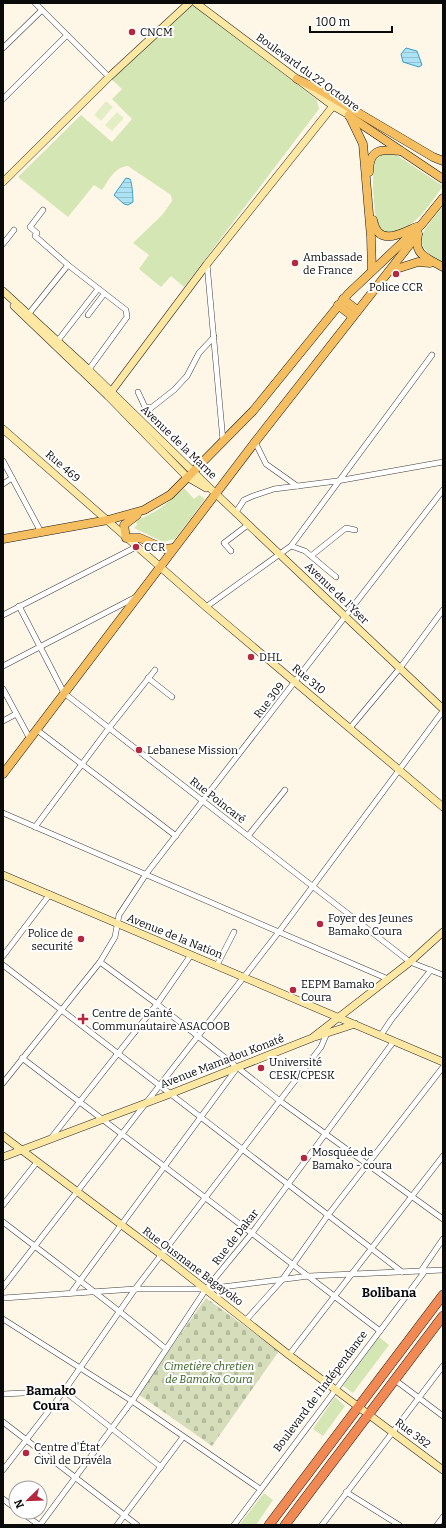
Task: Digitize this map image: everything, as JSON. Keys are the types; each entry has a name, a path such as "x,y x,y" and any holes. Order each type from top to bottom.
{"highway":[{"path":"269,1525 443,1295"},
{"path":"285,1525 443,1316"}],"main road":[{"path":"297,79 318,89 433,157 443,161"},
{"path":"349,115 363,144 371,237 372,271"},
{"name":"Boulevard du 22 Octobre","path":"349,115 443,179"},
{"path":"401,150 380,150 374,154 371,160 370,197 373,223 383,236 388,237 398,235 422,224"},
{"path":"173,548 165,549 140,538 126,538 124,525 144,510 170,495 223,441 266,396 341,302 422,224 443,198"},
{"path":"422,224 416,243 422,254 443,267"},
{"path":"3,774 139,596 215,493 354,313 389,272 418,234"},
{"path":"389,272 412,263 423,261 443,270"},
{"path":"341,302 354,313"},
{"path":"3,539 108,520 144,510"}],"street":[{"path":"35,3 109,77"},
{"path":"3,182 109,77 188,3"},
{"name":"Boulevard du 22 Octobre","path":"196,3 333,106 349,115"},
{"path":"3,48 42,10"},
{"path":"3,99 67,35"},
{"path":"110,394 208,264 333,106"},
{"path":"43,210 30,227 37,233 35,236 98,290 126,310 128,317 87,372"},
{"path":"3,244 14,230"},
{"path":"208,264 223,441"},
{"path":"27,316 68,265"},
{"path":"56,343 98,290"},
{"name":"Avenue de la Marne","path":"3,291 27,316 110,394 190,474 215,493"},
{"path":"88,315 104,294"},
{"name":"Avenue de la Marne","path":"3,297 27,316"},
{"path":"138,392 145,407 151,408 174,390 187,376 200,353 214,337"},
{"path":"206,607 291,546 337,481 432,355"},
{"name":"Rue 469","path":"3,429 108,520 136,547"},
{"path":"255,442 266,464 297,486"},
{"path":"3,462 41,532"},
{"path":"236,512 244,500 274,489 337,481 443,462"},
{"path":"3,484 12,478"},
{"name":"Rue 309","path":"3,1082 100,962 115,937 119,914 146,874 443,490"},
{"name":"Avenue de l'Yser","path":"215,493 281,554 443,710"},
{"path":"231,551 224,543 249,524"},
{"path":"311,556 346,528 355,530"},
{"path":"291,546 305,551 336,577"},
{"path":"3,615 136,547"},
{"name":"Rue 310","path":"136,547 443,808"},
{"path":"3,666 139,596"},
{"name":"Rue Poincaré","path":"19,606 64,693 410,962 443,975"},
{"path":"350,728 400,668 443,610"},
{"path":"34,827 108,728 155,670"},
{"path":"148,678 172,697"},
{"path":"3,689 30,739"},
{"path":"3,1286 148,1102 243,976 313,887 400,771 443,710"},
{"path":"3,721 16,714"},
{"path":"37,730 176,836"},
{"path":"248,836 285,790"},
{"path":"3,813 388,979"},
{"name":"Avenue de la Nation","path":"3,874 117,925 217,965 340,1018"},
{"path":"3,956 50,894"},
{"path":"217,965 234,932"},
{"name":"Avenue Mamadou Konaté","path":"3,1157 170,1094 312,1038 340,1018 410,962 443,932"},
{"path":"51,1138 157,1004 191,955"},
{"path":"100,962 157,1004 280,1101 443,1219"},
{"path":"3,965 402,1272"},
{"path":"381,1036 391,1020 431,970"},
{"path":"340,1018 443,1062"},
{"path":"312,1038 326,1035 355,1024"},
{"path":"3,1470 64,1391 135,1289 243,1150 321,1046 328,1026"},
{"name":"Rue de Dakar","path":"39,1525 132,1401 206,1289 252,1233 394,1041"},
{"path":"22,1058 380,1331"},
{"path":"71,1293 238,1067"},
{"path":"246,1320 282,1280 328,1215 443,1067"},
{"name":"Rue Ousmane Bagayoko","path":"3,1136 162,1255 289,1355 369,1413"},
{"path":"289,1355 352,1276 443,1156"},
{"path":"3,1205 37,1162"},
{"path":"3,1222 79,1281 120,1310 166,1349"},
{"name":"Boulevard de l'Indépendance","path":"234,1525 380,1331 423,1271 443,1239"},
{"path":"3,1298 135,1289 206,1289 309,1276 352,1276 443,1270"},
{"path":"3,1319 132,1401 260,1489"},
{"path":"322,1525 443,1366"},
{"path":"395,1380 443,1416"},
{"path":"3,1394 64,1391 161,1466"},
{"name":"Rue 382","path":"369,1413 443,1470"},
{"path":"3,1422 137,1525"},
{"path":"117,1525 183,1437"},
{"path":"346,1492 399,1525"},
{"path":"437,1525 443,1517"}],"green space":[{"path":"192,3 317,100 319,109 184,287 171,276 161,287 139,269 149,255 133,243 162,215 172,201 171,195 128,166 123,167 115,171 102,190 94,185 68,217 18,177 81,115 112,142 132,119 112,99 122,89 110,78"},
{"path":"106,101 113,107 101,121 94,115"},
{"path":"117,112 124,118 112,131 105,125"},
{"path":"392,152 443,186 425,210 410,225 393,233 383,233 376,219 374,205 374,170 375,162 380,154"},
{"path":"443,206 443,264 425,249 422,243 422,236"},
{"path":"184,488 194,499 199,495 205,499 175,539 163,542 134,528 137,525 136,520 156,511"},
{"name":"Cimetière chretien de Bamako Coura","path":"206,1298 279,1351 212,1446 138,1394"},
{"path":"379,1337 389,1345 353,1393 343,1386"},
{"path":"335,1397 345,1406 323,1436 313,1429"},
{"path":"264,1493 273,1500 256,1525 240,1524"}],"water":[{"path":"406,48 417,51 422,65 419,67 403,62 401,54"},
{"path":"126,178 130,179 133,193 133,202 128,205 124,204 114,195"}],"place":[{"name":"CNCM","path":"132,32"},
{"name":"Ambassade de France","path":"295,263"},
{"name":"Police CCR","path":"396,274"},
{"name":"CCR","path":"136,547"},
{"name":"DHL","path":"251,657"},
{"name":"Lebanese Mission","path":"139,750"},
{"name":"Foyer des Jeunes Bamako Coura","path":"320,924"},
{"name":"Police de securité","path":"81,939"},
{"name":"EEPM Bamako Coura","path":"293,990"},
{"name":"Centre de Santé Communautaire ASACOOB","path":"83,1019"},
{"name":"Université CESK/CPESK","path":"261,1068"},
{"name":"Mosquée de Bamako - coura","path":"304,1158"},
{"name":"Centre d'État Civil de Dravéla","path":"26,1453"}],"district":[{"name":"Bolibana","path":"389,1292"},
{"name":"Bamako Coura","path":"51,1398"}]}
